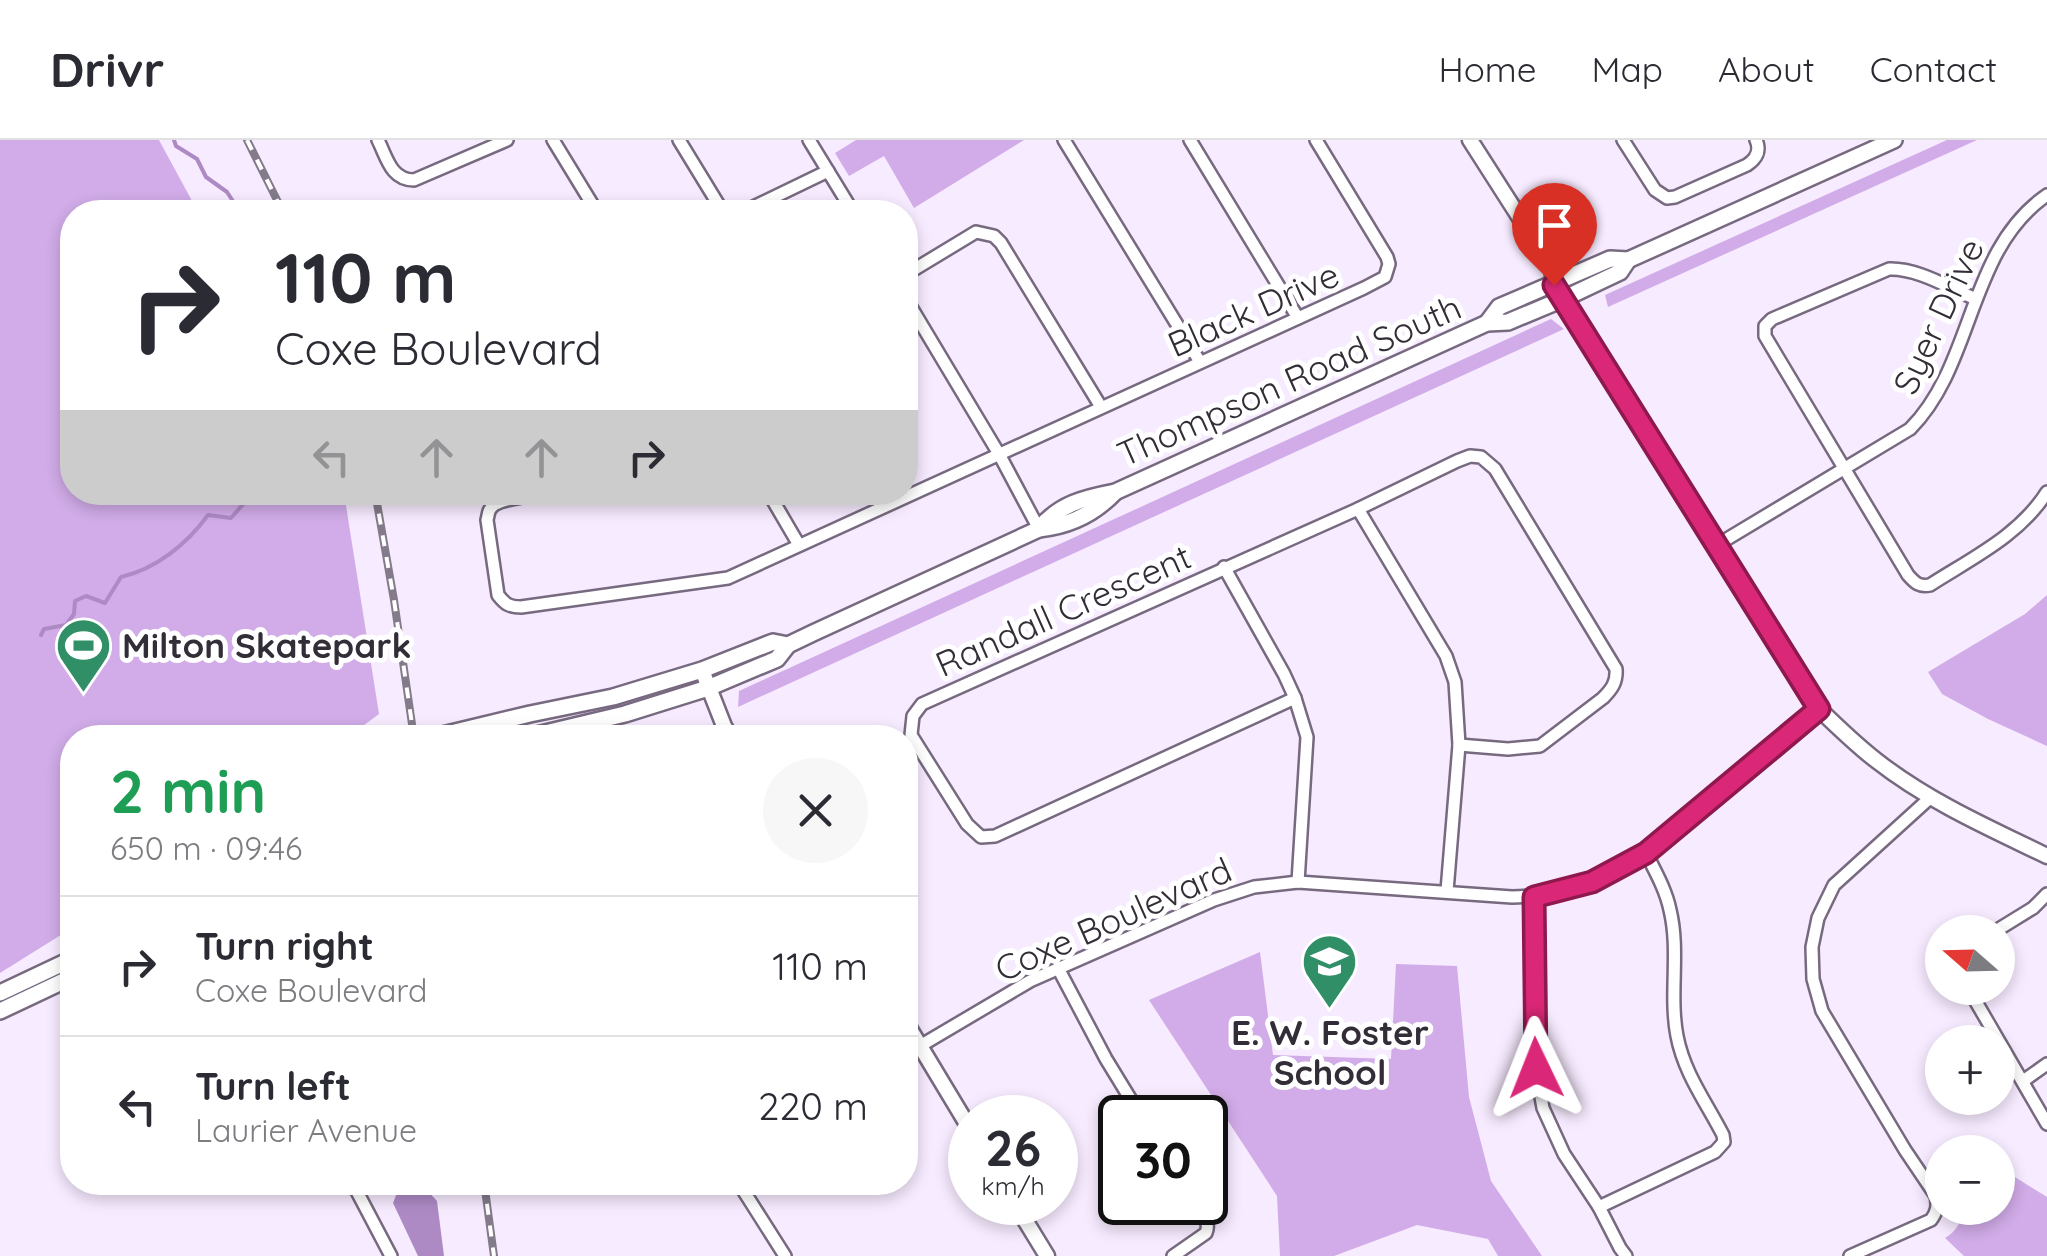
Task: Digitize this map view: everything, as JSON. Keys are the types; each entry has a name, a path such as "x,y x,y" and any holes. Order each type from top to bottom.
{"main road":[{"name":"Thompson Road South","path":"580,725 708,688 777,659 788,645 1038,529 1051,513 1115,492 1488,323 1508,322 1559,292 1620,272 1628,260 1894,140"},
{"name":"Thompson Road South","path":"484,725 614,698 702,670 772,642 788,645"},
{"path":"0,993 60,965"},
{"path":"0,1011 60,982"}],"street":[{"path":"378,140 394,174 406,180 507,140"},
{"path":"552,140 590,200"},
{"path":"679,140 716,200"},
{"path":"809,140 846,200"},
{"path":"1064,140 1200,362"},
{"path":"1190,140 1298,318"},
{"name":"Black Drive","path":"918,487 999,454 1385,277 1387,257 1316,140"},
{"path":"1470,140 1552,268 1559,292 1819,709 1879,764 1931,797 2047,856"},
{"path":"1622,140 1655,190 1666,198 1747,165 1758,151 1756,140"},
{"path":"768,200 828,171"},
{"name":"Syer Drive","path":"1717,545 1910,429 1942,382 2009,231 2047,195"},
{"path":"918,268 976,232 994,236 1101,407"},
{"path":"1976,300 1905,270 1889,268 1768,322 1765,336 1843,470 1916,584 1930,585 2013,532 2047,492"},
{"path":"918,319 999,454 1038,529"},
{"name":"Randall Crescent","path":"912,725 922,704 1470,456 1481,457 1495,470 1616,668 1616,680 1612,689 1540,746 1508,749 1459,744"},
{"name":"Black Drive","path":"494,505 487,520 498,595 504,603 521,607 728,578 879,505"},
{"path":"775,505 799,546"},
{"path":"1358,509 1446,656 1454,682 1459,744 1447,891"},
{"path":"1224,567 1295,698 1307,736 1298,882"},
{"path":"702,670 725,725"},
{"name":"Randall Crescent","path":"918,745 967,824 980,837 995,836 1295,698"},
{"name":"Coxe Boulevard","path":"920,1046 1000,997 1058,968 1214,900 1254,887 1298,882 1534,897 1592,882 1646,853 1819,709"},
{"path":"530,714 530,725"},
{"path":"1850,1256 1930,1220 1937,1203 1822,1011 1813,978 1812,947 1818,918 1834,885 1931,797"},
{"path":"1599,1207 1715,1152 1724,1142 1724,1135 1684,1066 1676,1032 1671,912 1646,853"},
{"path":"2015,919 2047,894"},
{"path":"1534,897 1534,1035 1544,1108 1564,1154 1626,1256"},
{"path":"1058,968 1128,1095"},
{"path":"1978,1005 2047,1124"},
{"path":"918,1043 950,1095"},
{"path":"2024,1081 2047,1064"},
{"path":"359,1195 391,1256"},
{"path":"746,1195 785,1256"},
{"path":"1028,1225 1046,1256"},
{"path":"1173,1256 1206,1234 1207,1225"}],"shaded area":[{"path":"0,140 159,140 192,200 60,200 60,505 346,505 379,714 364,725 60,725 60,936 0,973"},
{"path":"856,140 1024,140 918,206 918,200 909,200 884,156 849,176 835,153"},
{"path":"1947,140 1977,140 1608,307 1605,295"},
{"path":"1551,319 1564,329 738,707 739,691"},
{"path":"2047,595 2047,746 1942,694 1928,672 2025,614"},
{"path":"1260,952 1273,1055 1391,1059 1396,964 1457,966 1469,1097 1491,1181 1542,1256 1498,1256 1488,1239 1417,1225 1334,1256 1280,1256 1277,1196 1228,1121 1228,1095 1211,1095 1149,1000"},
{"path":"2015,1177 2047,1197 2047,1256 1964,1256 1945,1238 1958,1225 2015,1225"},
{"path":"396,1195 431,1195 437,1201 444,1256 418,1256 393,1203"}],"waterway":[{"path":"174,140 176,146 197,159 206,177 232,200"},
{"path":"41,635 44,629 66,625 74,614 75,601 86,596 105,603 121,577 170,554 208,515 231,518 242,505"}],"railway":[{"path":"247,140 277,200"},
{"path":"377,505 412,725"},
{"path":"486,1195 494,1256"}],"place":[{"name":"Milton Skatepark","path":"83,694"},
{"name":"E. W. Foster School","path":"1330,1010"}],"route":[{"path":"1536,1068 1534,897 1592,882 1646,853 1819,709 1554,285"}]}
